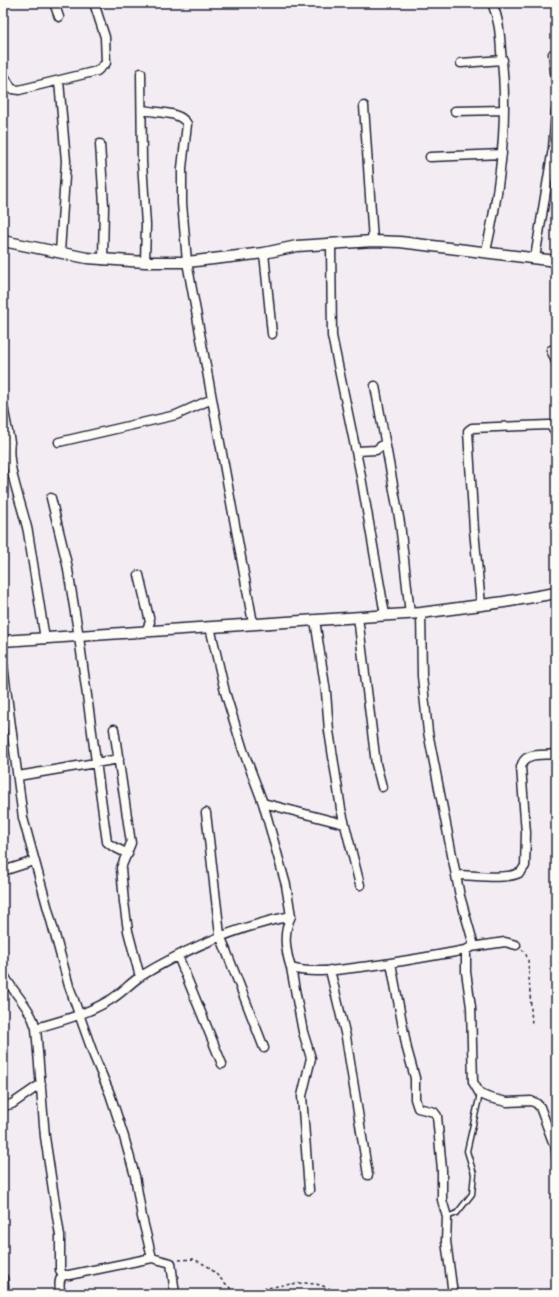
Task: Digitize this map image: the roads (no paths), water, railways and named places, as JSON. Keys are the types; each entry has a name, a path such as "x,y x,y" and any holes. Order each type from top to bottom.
{"street":[{"path":"54,3 59,17"},
{"path":"3,74 12,89 19,90 97,71 106,63 105,36 94,3"},
{"path":"486,251 496,206 502,154 504,110 503,60 498,16 492,3"},
{"path":"553,54 556,81"},
{"path":"461,63 503,60"},
{"path":"141,73 143,110 145,262"},
{"path":"59,81 66,162 60,252"},
{"path":"364,106 373,241"},
{"path":"143,110 174,114 188,124 182,168 182,203 187,262 253,623"},
{"path":"455,111 504,110"},
{"path":"535,258 552,148 556,111"},
{"path":"100,144 104,205 103,260"},
{"path":"430,157 502,154"},
{"path":"3,241 103,260 145,262 187,262 264,253 298,246 373,241 400,242 430,247 486,251 556,261"},
{"path":"331,244 332,336 356,451 385,615"},
{"path":"264,253 272,334"},
{"path":"551,350 556,362"},
{"path":"375,386 384,444 400,523 415,613 428,732 460,896 473,942 469,949 466,972 471,1007 473,1082 480,1094 490,1098 507,1102 531,1101 536,1103 540,1107 554,1141"},
{"path":"59,442 176,415 212,399"},
{"path":"3,406 7,444 28,532 45,639"},
{"path":"481,605 474,530 468,431 472,428 549,425 554,428 556,434"},
{"path":"356,451 376,450 384,444"},
{"path":"51,498 66,564 79,637 94,762 106,842 128,854"},
{"path":"139,575 150,622 146,632"},
{"path":"3,641 415,613 481,605 556,593"},
{"path":"358,617 376,764 382,786"},
{"path":"315,620 326,692 334,765 344,824 360,884"},
{"path":"210,628 225,692 243,750 263,803 286,885 291,916 285,929 287,956 291,968 303,1032 310,1058 302,1096 309,1190"},
{"path":"3,665 18,776 22,818 78,1015 110,1094 124,1137 135,1176 142,1217 152,1258"},
{"path":"114,729 131,843 128,854 121,868 124,902 128,931 140,977"},
{"path":"457,875 502,876 519,873 523,870 525,866 526,833 521,767 522,760 527,756 556,754"},
{"path":"18,776 119,759"},
{"path":"263,803 344,824"},
{"path":"206,813 220,935 264,1048"},
{"path":"3,871 34,861"},
{"path":"36,1028 78,1015 111,1000 140,977 220,935 291,916"},
{"path":"291,968 302,971 330,970 391,963 506,942 516,945"},
{"path":"178,956 222,1064"},
{"path":"391,963 407,1049 415,1078 415,1099 418,1108 434,1112 437,1116 442,1170 442,1200 446,1217 446,1241 453,1294"},
{"path":"330,970 346,1037 368,1175"},
{"path":"3,972 8,983 33,1017 36,1028 45,1138 60,1236 60,1270 63,1275"},
{"path":"3,1106 12,1104 41,1084"},
{"path":"61,1294 59,1284 60,1278 63,1275 152,1258 171,1263 175,1294"},
{"path":"3,1278 5,1294"}],"lane":[{"path":"446,1217 456,1213 472,1194 474,1174 467,1151 480,1094"},
{"path":"554,1141 556,1165"}]}
